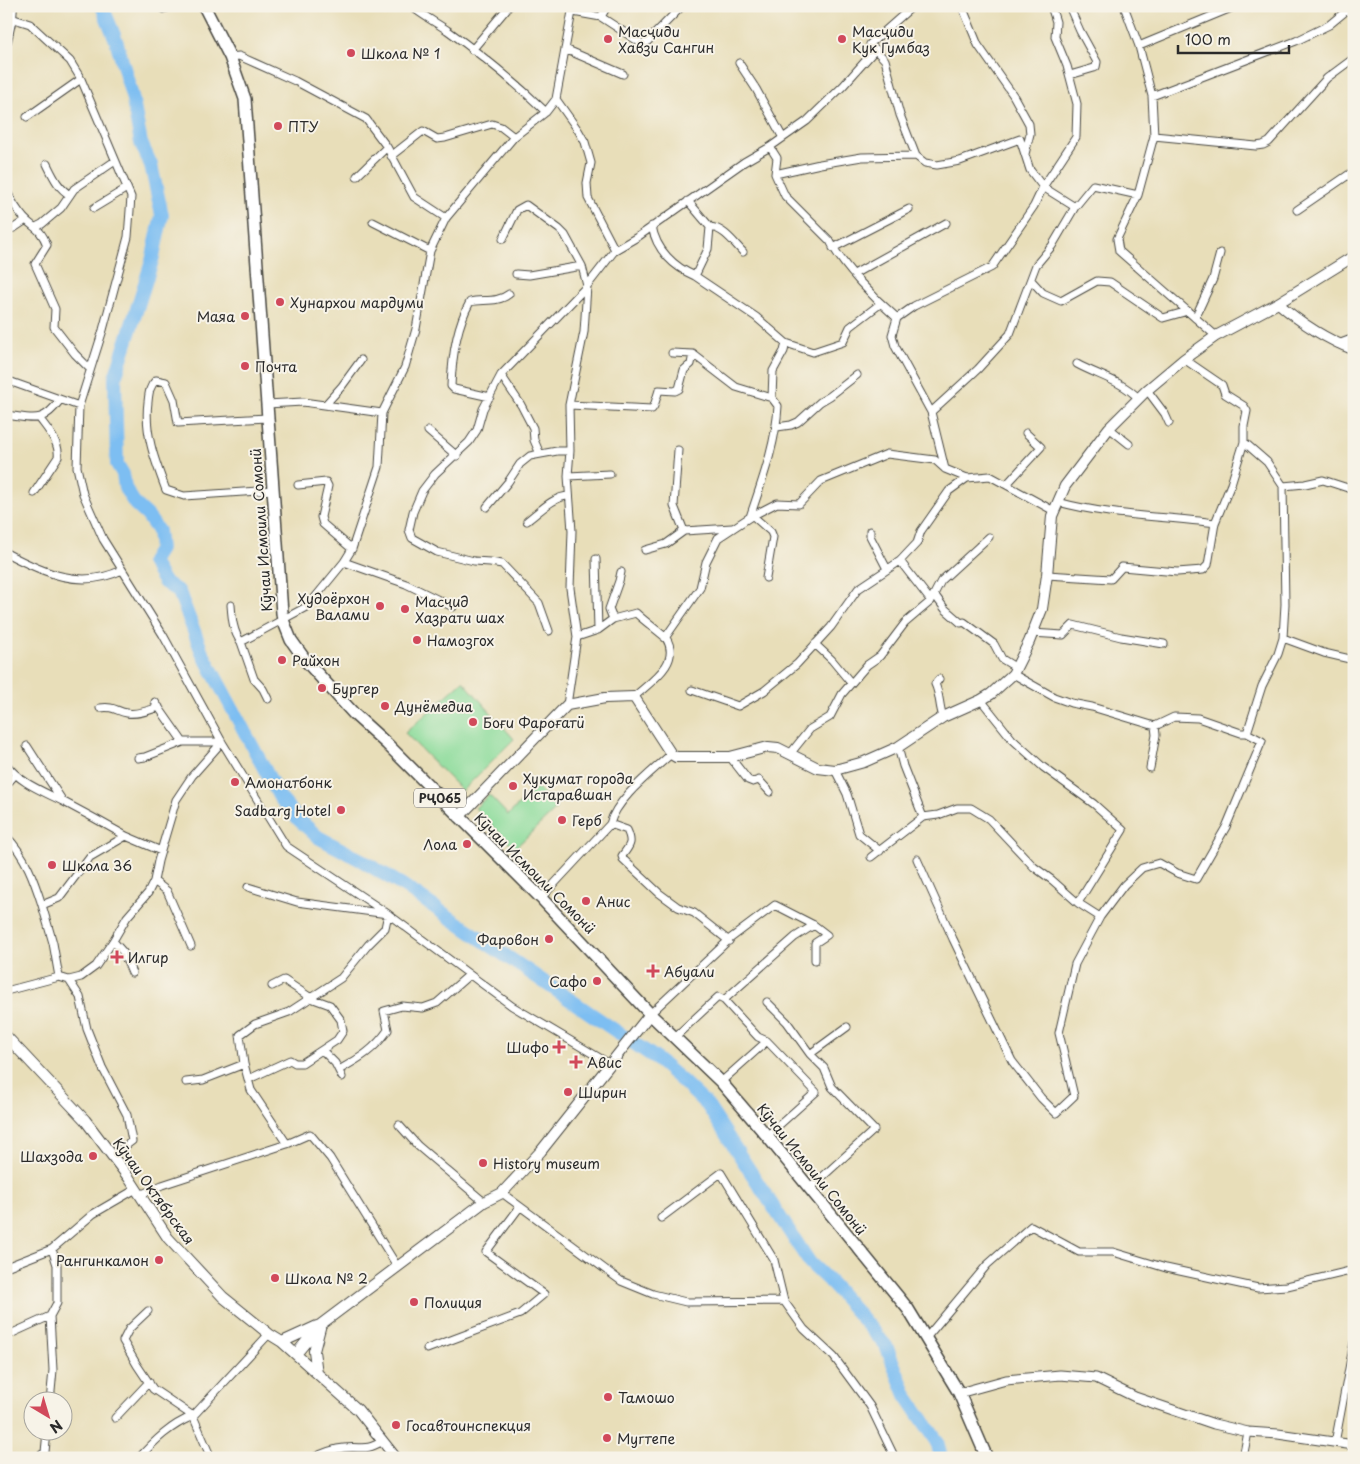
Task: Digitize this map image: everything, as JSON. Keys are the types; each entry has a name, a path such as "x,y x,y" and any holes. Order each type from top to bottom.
{"main road":[{"path":"6,42 12,6"},
{"name":"Кӯчаи Исмоили Сомонӣ","path":"204,6 230,57 245,99 283,620 291,640 306,661 354,714 387,744 541,898 647,1016 675,1037 721,1082 767,1136 908,1309 959,1393 987,1458"},
{"path":"459,817 567,704 605,698 634,697 671,754 676,757 730,757 768,747 778,748 818,768 835,770 864,762 898,747 943,717 981,700 1000,687 1014,670 1029,642 1042,609 1056,506 1070,478 1109,428 1147,390 1184,359 1216,336 1278,303 1354,256"},
{"path":"296,1354 320,1325 484,1202 502,1193 541,1151 647,1016"},
{"name":"Кӯчаи Октябрская","path":"6,1036 85,1120 138,1192 168,1238 198,1271 223,1297 269,1334 282,1342 358,1410 396,1458"},
{"path":"282,1342 320,1325"},
{"path":"317,1373 314,1351 320,1325"}],"street":[{"path":"161,6 163,9 175,6"},
{"path":"411,6 514,81 546,112"},
{"path":"472,50 509,6"},
{"path":"601,17 607,6"},
{"path":"241,642 308,606 344,562 352,549 378,467 382,412 404,367 416,329 430,251 446,218 514,137 546,112 556,99 573,9 601,17 644,44 682,6"},
{"path":"913,6 870,44 885,60 900,116 916,156 925,163 937,165 960,161 1020,139 1030,170 1043,187 1075,208"},
{"path":"962,6 978,45 1013,95 1029,124 1030,134 1024,155"},
{"path":"946,468 931,412 895,346 892,336 897,318 914,306 992,267 1034,206 1043,187 1076,137 1077,104 1070,75 1055,37 1056,22 1051,6"},
{"path":"1069,6 1097,62 1094,68 1070,75"},
{"path":"1124,6 1139,46 1152,96 1154,136 1138,195 1117,239 1119,251 1216,336"},
{"path":"1139,46 1236,6"},
{"path":"1152,96 1296,41 1329,25 1352,6"},
{"path":"11,18 30,24 70,60 81,79 131,197 128,237 103,330 79,406 77,467 83,494 103,538 163,636 222,742 286,846 388,914 512,1006 610,1064"},
{"path":"566,49 623,74"},
{"path":"549,631 539,603 502,564 474,561 437,552 412,538 409,530 413,512 422,491 436,474 456,456 477,430 483,408 500,375 587,286 615,250 639,236 744,162 770,147 807,121 843,86 876,49"},
{"path":"230,57 239,56 295,81 366,119 392,156 414,197 446,218"},
{"path":"1154,136 1256,146 1263,145 1269,142 1327,78 1354,58"},
{"path":"739,63 756,89 783,138"},
{"path":"27,117 81,79"},
{"path":"556,99 585,142 591,163 587,182 588,198 615,250"},
{"path":"392,156 423,131 438,139 492,124 501,127 514,137"},
{"path":"357,176 386,147"},
{"path":"770,147 777,158 775,174 785,196 830,241 854,274 880,304 897,318"},
{"path":"775,174 862,157 916,156"},
{"path":"36,227 61,208 74,189 115,161"},
{"path":"47,164 63,191 70,195"},
{"path":"1297,210 1354,171"},
{"path":"931,412 978,369 1010,334 1036,266 1052,246 1075,208 1093,185 1138,195"},
{"path":"94,208 127,188"},
{"path":"6,190 26,220 43,235 47,244 35,264 55,309 54,327 75,354 90,369"},
{"path":"688,201 710,227 718,229 725,234 743,252"},
{"path":"503,239 517,210 526,205 565,235 582,266 587,286 584,332 569,405 570,451 568,476 572,531 570,588 577,637 567,704"},
{"path":"834,248 909,209"},
{"path":"6,230 14,228 26,220"},
{"path":"373,222 430,251"},
{"path":"854,274 946,223"},
{"path":"652,226 655,239 660,245 662,252 682,271 695,276 756,317 786,343 813,352 843,342 850,327 880,304"},
{"path":"695,276 708,249 710,227"},
{"path":"1196,318 1213,279 1220,253"},
{"path":"516,274 529,275 582,266"},
{"path":"1031,280 1043,293 1061,301 1097,281 1110,282 1163,318 1188,311"},
{"path":"490,397 454,389 452,386 452,368 456,341 470,302 497,299 509,294"},
{"path":"1278,303 1300,322 1338,344 1354,350"},
{"path":"1338,344 1354,338"},
{"path":"772,398 773,371 784,351 786,343"},
{"path":"672,352 693,354 736,387 772,398 778,406 777,427 752,516"},
{"path":"569,405 652,409 659,390 676,391 678,389 684,370 691,364 693,354"},
{"path":"1047,575 1111,579 1122,567 1177,572 1202,570 1208,565 1215,523 1231,484 1244,442 1244,426 1247,411 1244,406 1225,394 1222,385 1184,359"},
{"path":"326,405 361,360"},
{"path":"1077,364 1097,375 1116,382 1130,390 1138,398"},
{"path":"500,375 529,420 540,454"},
{"path":"777,427 798,422 820,402 857,375"},
{"path":"6,380 79,406"},
{"path":"268,418 178,423 174,400 166,382 156,380 150,386 146,419 155,460 166,490 184,496 273,490"},
{"path":"1147,390 1165,414 1169,423"},
{"path":"6,415 29,419 40,418 60,400"},
{"path":"267,404 303,402 382,412"},
{"path":"34,493 58,457 59,451 40,418"},
{"path":"1109,428 1129,444"},
{"path":"428,431 456,456"},
{"path":"1006,484 1041,447 1026,433"},
{"path":"1244,442 1267,462 1283,486 1286,604 1283,638 1278,654 1262,686 1247,733"},
{"path":"678,450 674,506 684,531"},
{"path":"487,507 520,464 530,456 557,451 570,451"},
{"path":"665,638 700,588 706,562 718,538 752,516 777,503 799,504 821,481 887,454 935,460 946,468 967,478 990,476 1056,506 1071,505 1215,523"},
{"path":"568,476 610,474"},
{"path":"692,690 738,706 764,691 797,664 831,627 858,589 900,561 917,543 921,531 949,491 967,478"},
{"path":"1283,486 1323,480 1354,490"},
{"path":"298,485 326,482 328,486 321,518 323,524 352,549"},
{"path":"527,521 547,505 563,496 569,496"},
{"path":"752,516 771,532 773,536 766,578"},
{"path":"645,550 666,544 684,531 735,528"},
{"path":"870,531 870,536 887,569"},
{"path":"790,754 810,729 830,717 842,694 867,665 880,656 904,623 932,597 941,581 989,537"},
{"path":"6,552 33,568 72,578 95,579 110,576 122,570"},
{"path":"596,559 598,630"},
{"path":"900,561 932,597 940,602 945,610 960,623 964,622 994,644 1002,659 1014,670 1054,697 1155,726 1174,717 1198,718 1241,733 1247,733 1262,741 1226,827 1196,879 1177,873 1159,863 1142,868 1124,885 1100,917 1075,964 1059,1033 1074,1096 1056,1113 1041,1098 1012,1061 917,859"},
{"path":"344,562 406,584 453,607"},
{"path":"613,619 609,608 621,572"},
{"path":"230,605 237,636 241,642 254,679 263,689 268,699"},
{"path":"577,637 598,630 613,619 636,613 665,638 670,653 667,666 634,697"},
{"path":"1032,633 1063,635 1073,625 1121,637 1164,644"},
{"path":"1283,638 1324,653 1354,660"},
{"path":"815,644 832,660 851,683"},
{"path":"939,679 935,684 938,690 943,717"},
{"path":"981,700 1012,739 1043,767 1094,804 1123,830 1078,903"},
{"path":"100,708 107,707 127,713 157,705 183,742"},
{"path":"1150,768 1156,735 1155,726"},
{"path":"138,758 183,742 222,742"},
{"path":"6,991 59,977 69,980 82,978 96,966 127,917 148,893 154,882 176,800 192,776 222,742"},
{"path":"27,746 62,801"},
{"path":"898,747 903,766 923,817"},
{"path":"541,898 610,824 624,800 671,754"},
{"path":"730,757 748,780 753,782 759,780 770,792"},
{"path":"6,764 15,775 39,790 126,836 161,851"},
{"path":"835,770 847,794 859,834 880,851"},
{"path":"6,785 15,775"},
{"path":"871,857 923,817 938,815 957,808 971,808 989,819 1034,867 1078,903 1100,917"},
{"path":"610,824 627,830 631,838 630,845 622,856 642,879 678,907 694,913 729,941"},
{"path":"6,836 24,858 31,873 53,943 59,977"},
{"path":"42,905 60,898 90,857 126,836"},
{"path":"154,882 167,891 191,946"},
{"path":"248,887 297,902 388,914"},
{"path":"647,1016 729,941 775,905 814,925 827,935 815,943 815,960"},
{"path":"287,1144 251,1090 244,1064 240,1035 255,1024 289,1012 341,978 368,945 385,928 388,914"},
{"path":"724,1000 795,937 814,925"},
{"path":"113,941 123,952 132,973"},
{"path":"323,1050 340,1074 378,1044 388,1030 384,1011 402,1006 423,1008 437,1003 468,975"},
{"path":"69,980 80,997 87,1029 102,1067 127,1115 132,1140 112,1156"},
{"path":"249,1079 290,1060 295,1063 302,1063 337,1040 344,1031 341,1020 330,1005 311,998 284,980 272,986"},
{"path":"675,1037 718,997 724,1000 758,1038 766,1041 816,1092 767,1136"},
{"path":"767,1002 824,1068 832,1087 874,1130 809,1189"},
{"path":"810,1054 847,1027"},
{"path":"721,1082 766,1041"},
{"path":"186,1082 203,1080 244,1064"},
{"path":"399,1125 418,1146 484,1202"},
{"path":"6,1267 52,1249 93,1214 138,1192 287,1144 310,1134 330,1158 397,1266"},
{"path":"661,1218 722,1173 774,1260 784,1301 804,1329 834,1357 870,1406 894,1458"},
{"path":"502,1193 519,1208 622,1281 653,1294 686,1302 784,1301"},
{"path":"427,1349 520,1314 544,1294 486,1252 519,1208"},
{"path":"926,1338 987,1265 1031,1226 1079,1252 1113,1252 1166,1268 1169,1267 1258,1288 1287,1286 1354,1270"},
{"path":"51,1392 53,1370 50,1316 57,1303 57,1265 52,1249"},
{"path":"148,1311 129,1329 123,1340 137,1366 153,1389 193,1416 211,1458"},
{"path":"6,1336 50,1316"},
{"path":"139,1458 155,1440 178,1422 193,1416 269,1334"},
{"path":"1335,1443 1354,1342"},
{"path":"959,1393 1006,1380 1060,1375 1096,1378 1134,1397 1214,1424 1248,1432 1278,1434 1354,1445"},
{"path":"115,1418 149,1382"},
{"path":"1243,1458 1248,1432"},
{"path":"312,1458 324,1452 345,1448 371,1448 383,1441"},
{"path":"37,1458 45,1452 46,1442"}],"green space":[{"path":"463,681 514,739 462,791 405,733"},
{"path":"537,787 557,808 515,848 475,808 489,795 508,815"}],"waterway":[{"path":"102,6 116,40 132,96 141,143 151,165 162,215 152,261 115,378 117,464 123,474 125,488 135,504 147,515 158,531 160,549 152,562 164,582 179,592 202,652 280,798 297,818 318,837 405,887 654,1057 707,1105 810,1263 830,1282 886,1346 906,1395 937,1441 941,1458"}],"place":[{"name":"Масҷиди Хавзи Сангин","path":"608,39"},
{"name":"Масҷиди Кук Гумбаз","path":"842,39"},
{"name":"Школа № 1","path":"351,53"},
{"name":"ПТУ","path":"278,126"},
{"name":"Хунархои мардуми","path":"280,302"},
{"name":"Маяа","path":"245,316"},
{"name":"Почта","path":"245,366"},
{"name":"Худоёрхон Валами","path":"380,606"},
{"name":"Масҷид Хазрати шах","path":"405,609"},
{"name":"Намозгох","path":"417,640"},
{"name":"Райхон","path":"282,660"},
{"name":"Бургер","path":"322,688"},
{"name":"Дунёмедиа","path":"385,706"},
{"name":"Боғи Фароғатӣ","path":"473,722"},
{"name":"Амонатбонк","path":"235,782"},
{"name":"Хукумат города Истаравшан","path":"513,786"},
{"name":"Sadbarg Hotel","path":"341,810"},
{"name":"Герб","path":"562,820"},
{"name":"Лола","path":"467,844"},
{"name":"Школа 36","path":"52,865"},
{"name":"Анис","path":"586,901"},
{"name":"Фаровон","path":"549,939"},
{"name":"Илгир","path":"117,957"},
{"name":"Абуали","path":"653,971"},
{"name":"Сафо","path":"597,981"},
{"name":"Шифо","path":"559,1047"},
{"name":"Авис","path":"576,1062"},
{"name":"Ширин","path":"568,1092"},
{"name":"Шахзода","path":"93,1156"},
{"name":"History museum","path":"483,1163"},
{"name":"Рангинкамон","path":"159,1260"},
{"name":"Школа № 2","path":"275,1278"},
{"name":"Полиция","path":"414,1302"},
{"name":"Тамошо","path":"608,1397"},
{"name":"Госавтоинспекция","path":"396,1425"},
{"name":"Мугтепе","path":"607,1438"}]}
